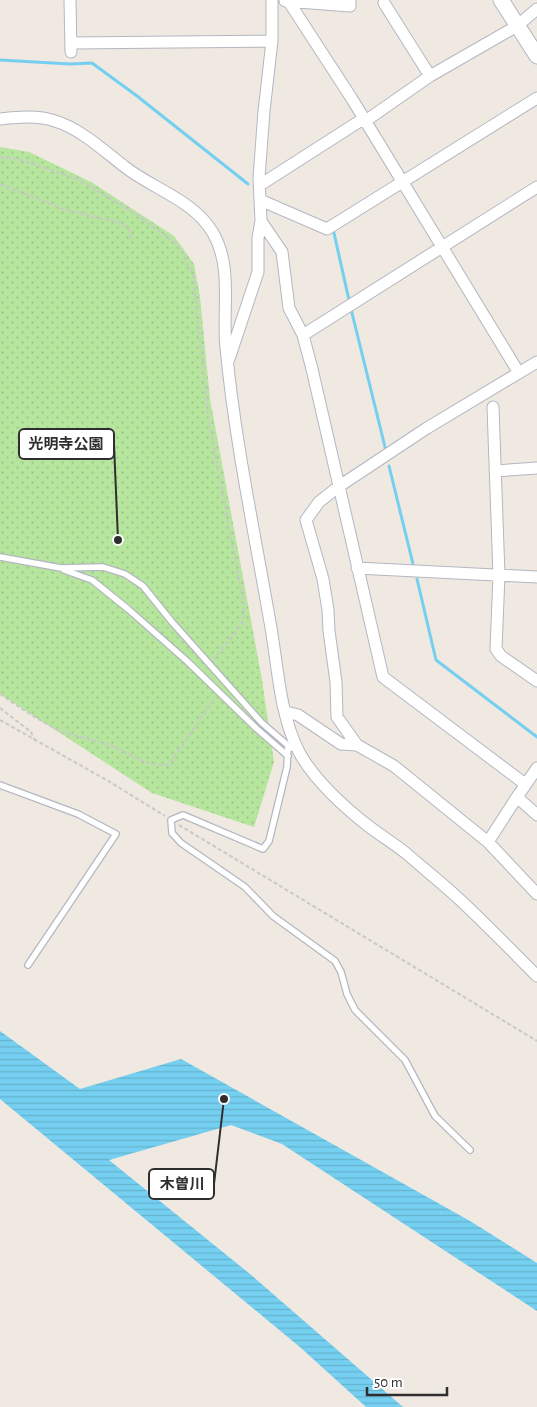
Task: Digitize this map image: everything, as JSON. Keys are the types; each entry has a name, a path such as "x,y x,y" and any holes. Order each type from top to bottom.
{"main road":[{"path":"501,0 518,26 531,39 537,56"}],"street":[{"path":"70,0 71,47 272,42"},
{"path":"228,362 258,272 258,238 261,221 260,185 264,111 272,42 272,0"},
{"path":"276,0 350,6 350,0"},
{"path":"289,2 519,372"},
{"path":"384,3 430,76"},
{"path":"260,185 364,121 430,76 518,26 537,9"},
{"path":"260,200 327,229 537,98"},
{"path":"0,119 35,117 54,120 74,129 132,172 173,196 194,212 213,233 222,258 226,285 224,316 238,445 272,630 291,751 311,774 369,826 402,850 459,898 537,976"},
{"path":"303,334 537,187"},
{"path":"261,221 282,252 290,308 303,334 312,369 383,677 525,784"},
{"path":"537,362 427,428 338,487 319,502 306,520 323,579 328,610 328,631 336,682 337,717 357,744 394,766 488,842 537,894"},
{"path":"493,407 500,575 496,649 502,656 537,680"},
{"path":"495,471 537,468"},
{"path":"358,568 537,577"},
{"path":"286,712 298,715 342,744 357,744"},
{"path":"488,842 537,768"},
{"path":"517,796 537,815"}],"lane":[{"path":"0,557 60,568 92,580 188,662 257,729 291,751"},
{"path":"60,568 103,567 125,574 142,586 262,723 291,751"},
{"path":"291,751 269,841 263,849 183,815 171,820 172,833 181,843 245,887 273,916 335,961 355,1010 405,1060 435,1116 470,1150"},
{"path":"0,784 78,814 116,834 28,965"}],"path":[{"path":"0,157 18,159 78,180 131,211 176,244 193,274 209,422 244,605 242,623 211,664"},
{"path":"0,184 66,210 118,222 128,228 132,240"},
{"path":"0,694 40,720 64,732 104,743 150,764 161,766 169,765 214,699 208,693"},
{"path":"0,708 31,732 35,741"},
{"path":"0,720 110,782 537,1041"}],"green space":[{"path":"0,147 29,152 91,182 174,236 194,264 200,297 210,399 262,680 274,762 254,827 152,793 0,694"}],"water":[{"path":"0,1031 80,1089 181,1059 470,1221 537,1263 537,1311 282,1144 231,1125 109,1160 250,1274 403,1407 366,1407 301,1348 0,1099"}],"waterway":[{"path":"0,60 70,64 92,63 137,96 248,184"},
{"path":"334,233 349,300"},
{"path":"351,309 386,451"},
{"path":"389,466 414,568"},
{"path":"417,579 436,660 537,737"}],"place":[{"name":"光明寺公園","path":"118,540"},
{"name":"木曽川","path":"224,1099"}]}
